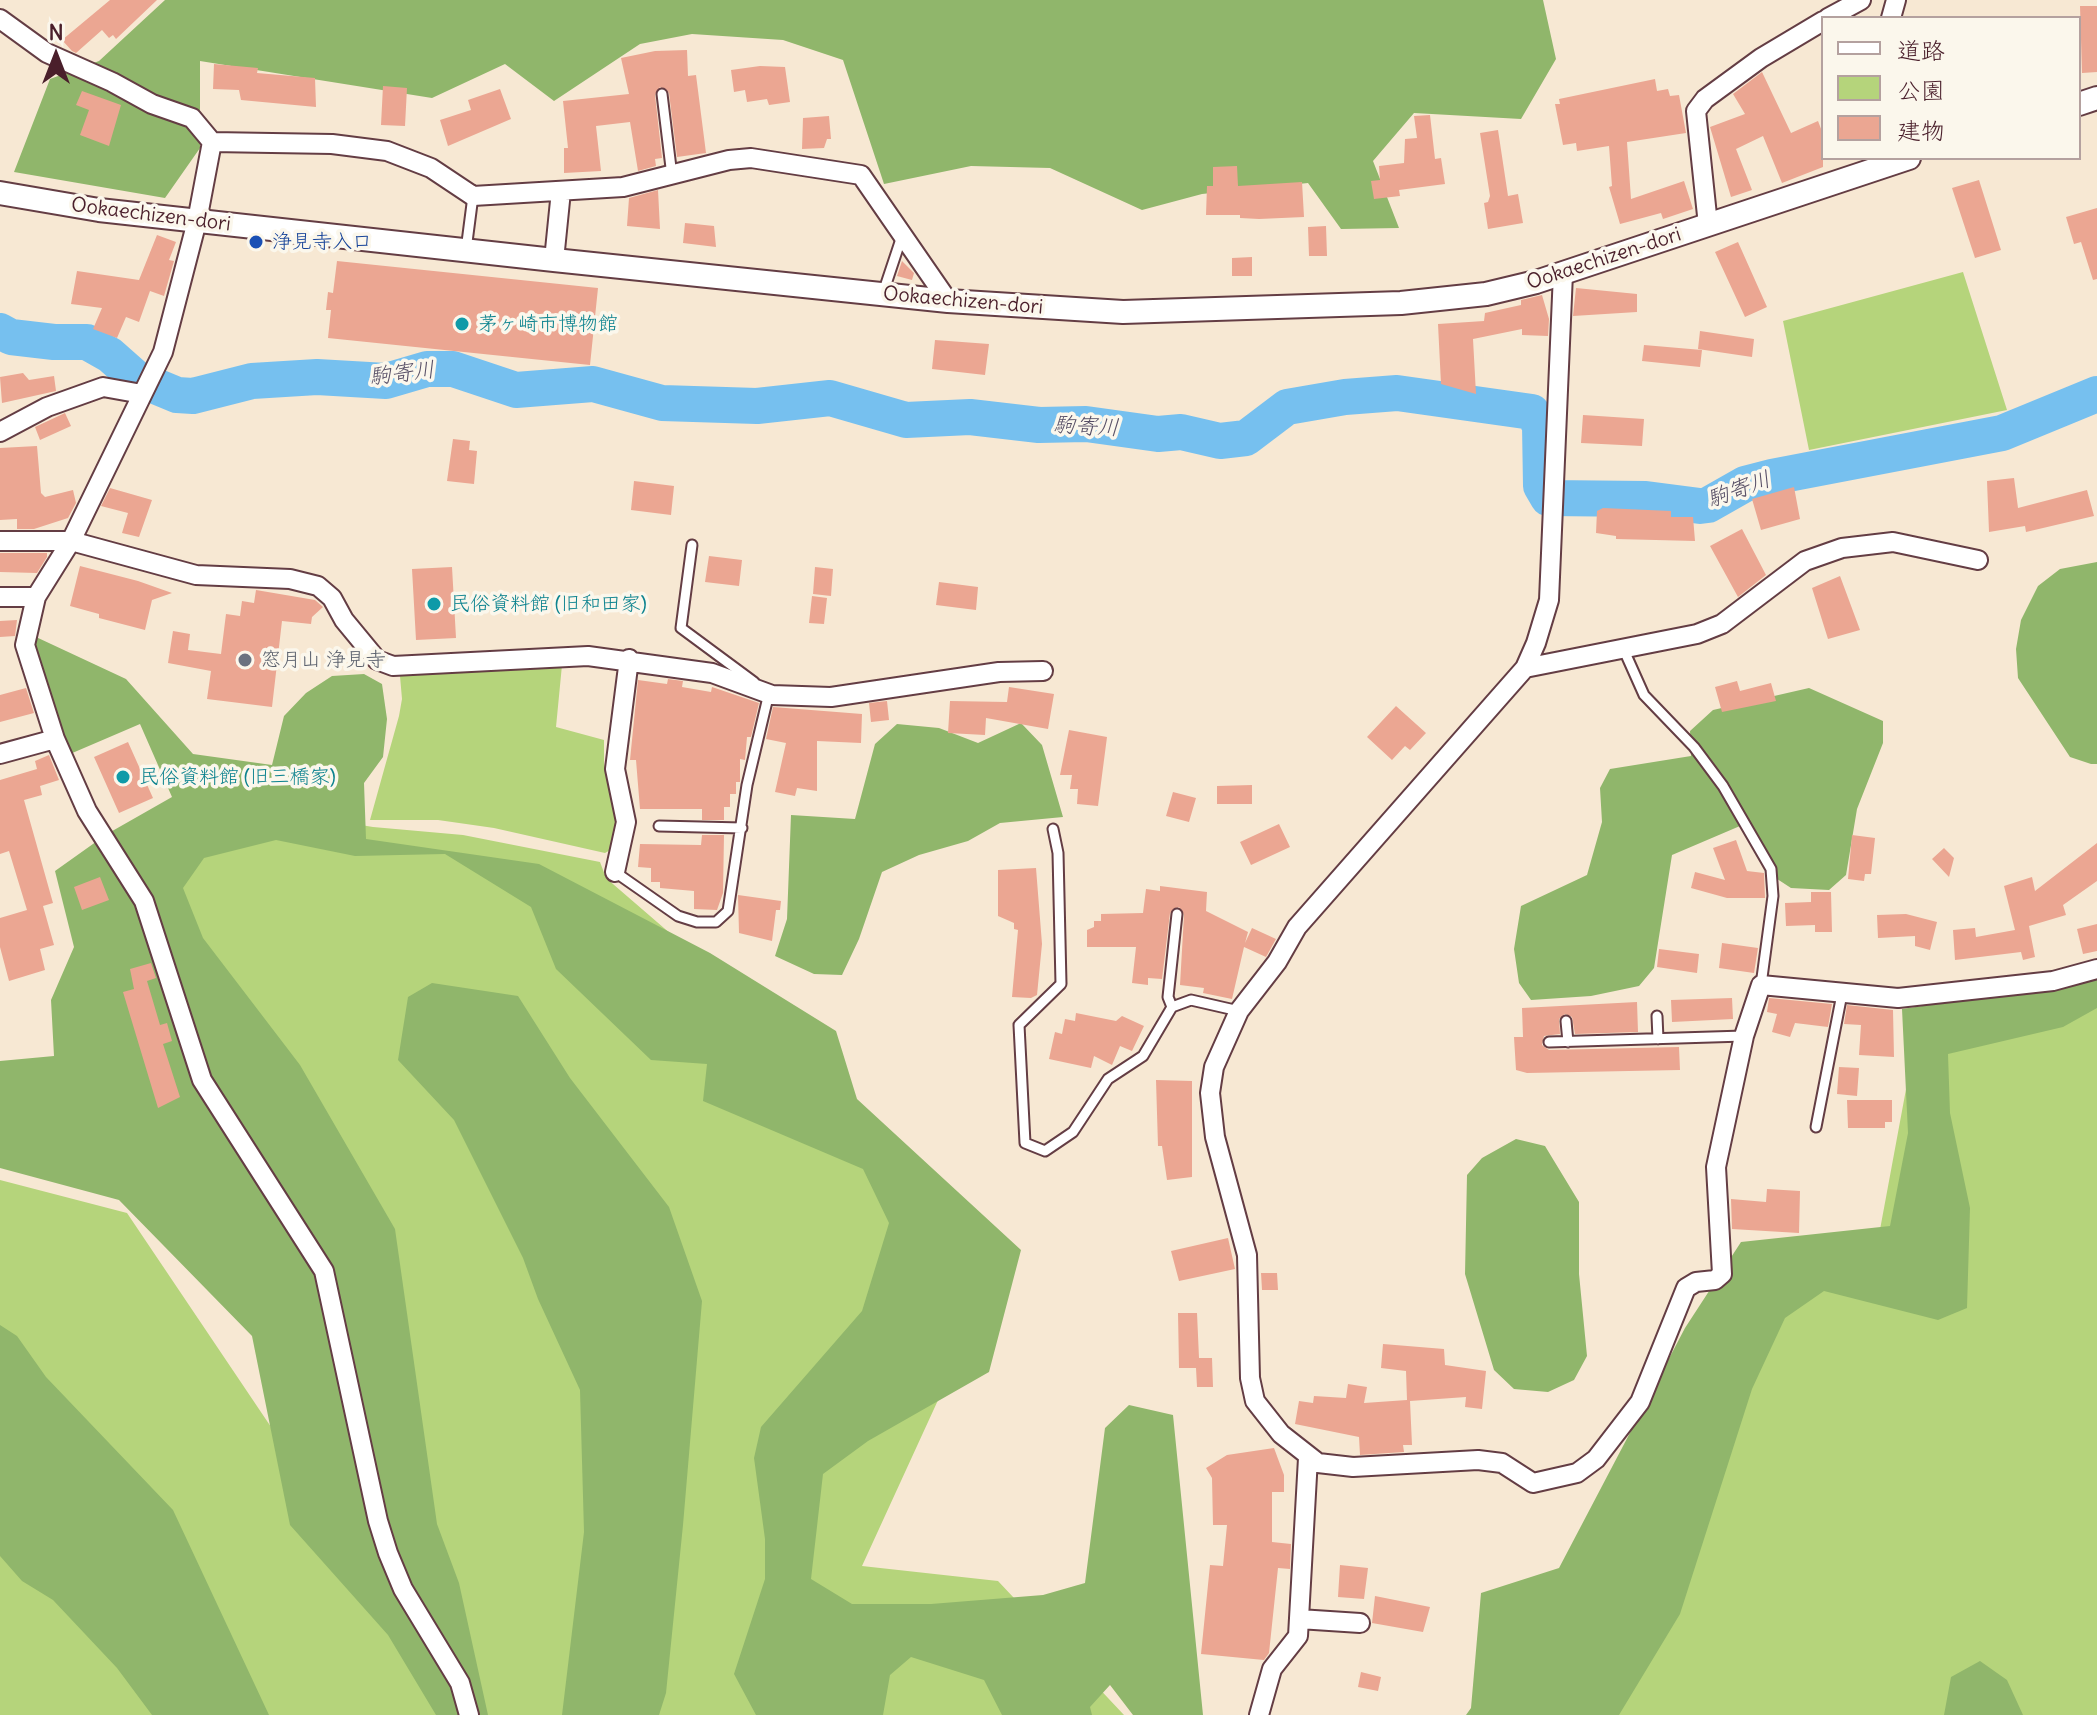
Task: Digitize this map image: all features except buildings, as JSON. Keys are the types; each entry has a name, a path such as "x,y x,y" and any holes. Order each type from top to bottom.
{"street":[{"path":"1831,16 1861,0"},
{"path":"0,19 47,53 152,104 192,118 212,142 332,144 387,151 431,168 473,196 623,187 729,160 751,158 861,175 948,301"},
{"path":"1708,225 1696,111 1705,99 1761,58 1821,21"},
{"path":"212,142 175,315 146,387 71,541 36,597 25,645 55,739 87,811 144,901 202,1080 324,1271 378,1521 388,1553 403,1589 460,1683 469,1715"},
{"name":"Ookaechizen-dori","path":"0,193 99,210 554,260 948,301 1123,312 1401,303 1486,294 1563,273 1708,225 1871,164 1896,160"},
{"path":"554,260 561,191"},
{"path":"1563,273 1549,600 1525,668 1314,907 1239,1011 1214,1067 1210,1093 1215,1137 1247,1255 1250,1378 1255,1401 1281,1434 1318,1463 1353,1467 1478,1460 1502,1463 1533,1483 1577,1473 1596,1459 1640,1402 1686,1288 1696,1282 1715,1280 1722,1274 1716,1167 1744,1036 1761,985 1898,998 1954,995 2053,981 2097,969"},
{"path":"0,432 47,407 103,387 146,387"},
{"path":"0,541 71,541 196,575 290,579 318,586 332,598 344,620 377,660 393,666 588,656 629,659 712,673 772,695 831,697 999,672 1043,671"},
{"path":"1525,668 1697,634 1722,624 1805,561 1842,548 1893,542 1978,560"},
{"path":"0,597 36,597"},
{"path":"615,872 626,822 615,769 629,659"},
{"path":"0,754 55,739"},
{"path":"1259,1715 1272,1669 1298,1636 1308,1458"},
{"path":"1299,1619 1360,1623"}],"lane":[{"path":"662,94 672,176"},
{"path":"466,250 473,196"},
{"path":"883,294 902,236"},
{"path":"615,872 678,916 697,922 716,922 728,911 733,896 754,755 772,695 681,628 692,545"},
{"path":"1623,648 1644,695 1694,747 1723,786 1771,869 1773,896 1761,985"},
{"path":"659,826 742,828"},
{"path":"1053,829 1058,853 1061,984 1019,1025 1025,1143 1045,1151 1073,1132 1108,1079 1143,1056 1158,1025 1172,1007 1191,1000 1239,1011"},
{"path":"1172,1007 1168,997 1177,914"},
{"path":"1816,1127 1842,994"},
{"path":"1657,1016 1658,1039"},
{"path":"1566,1021 1568,1042"},
{"path":"1549,1042 1744,1036"}],"green space":[{"path":"165,0 1543,0 1556,59 1521,119 1414,113 1373,161 1399,228 1341,229 1308,183 1202,194 1142,210 1050,168 971,166 884,184 843,60 783,40 692,34 640,44 554,101 505,64 432,98 200,61 200,148 165,198 14,172 50,79 99,61"},
{"path":"1963,272 2007,410 1809,450 1783,321"},
{"path":"2097,562 2097,764 2091,764 2070,757 2018,678 2016,649 2021,620 2038,586 2060,569"},
{"path":"36,637 126,679 193,754 272,765 284,716 306,693 332,676 364,674 382,684 387,719 383,757 364,783 366,839 539,864 710,953 836,1031 857,1099 1021,1250 989,1372 868,1441 823,1474 811,1579 852,1604 931,1604 1043,1595 1085,1583 1105,1428 1129,1405 1173,1415 1203,1715 1133,1715 1110,1685 1090,1707 1092,1715 1002,1715 984,1680 911,1657 890,1675 883,1715 756,1715 734,1674 765,1579 765,1539 754,1458 761,1427 862,1311 889,1223 863,1169 703,1101 707,1064 651,1060 556,969 531,907 445,854 355,856 276,840 204,858 183,888 203,938 300,1065 395,1229 437,1524 459,1583 488,1715 436,1715 388,1635 290,1525 252,1336 119,1200 0,1168 0,1061 54,1056 51,1000 74,947 55,871 107,834 172,797 140,724 70,754 35,663"},
{"path":"562,665 556,727 604,740 604,763 617,823 612,849 605,853 494,828 438,820 370,820 399,716 402,699 400,676"},
{"path":"1809,688 1883,721 1883,743 1857,809 1846,875 1829,890 1791,888 1768,873 1740,826 1672,855 1654,968 1639,986 1591,996 1531,1000 1519,983 1514,949 1521,906 1587,875 1602,822 1600,788 1610,769 1691,756 1690,731 1713,710"},
{"path":"1021,723 1042,745 1063,817 1000,823 968,841 919,855 882,872 859,939 842,975 814,974 775,956 787,919 791,815 855,819 875,744 897,724 939,728 978,743"},
{"path":"244,806 373,827 463,835 600,862 606,878 708,966 948,1246 961,1350 862,1566 998,1581 1124,1715 0,1715 0,1180 127,1213 372,1577 141,859"},
{"path":"2097,980 2097,1008 2063,1027 1948,1054 1950,1113 1970,1208 1967,1308 1938,1320 1824,1291 1785,1318 1752,1389 1680,1614 1619,1715 1466,1715 1471,1708 1481,1593 1559,1568 1685,1328 1741,1242 1890,1226 1908,1133 1902,1009"},
{"path":"432,983 518,996 570,1078 669,1207 702,1301 666,1693 659,1715 562,1715 584,1532 580,1390 538,1299 523,1258 454,1120 398,1060 408,997"},
{"path":"2097,1003 2097,1715 1593,1715 1744,1282 1879,1235 1917,1030"},
{"path":"1516,1139 1545,1146 1579,1202 1579,1274 1587,1356 1574,1380 1548,1392 1514,1389 1494,1370 1465,1274 1467,1175 1482,1158"},
{"path":"0,1325 17,1336 46,1377 173,1510 269,1715 152,1715 117,1668 53,1600 22,1581 0,1556"},
{"path":"1980,1661 2007,1680 2023,1715 1944,1715 1951,1677"}],"waterway":[{"name":"駒寄川","path":"0,331 11,337 87,342 110,355 136,378 177,395 193,396 252,381 317,377 386,381 427,369 453,369 516,390 593,384 662,403 757,406 830,398 906,420 970,417 1039,425 1086,424 1158,434 1181,432 1220,441 1246,438 1287,407 1345,397 1397,393 1532,412 1540,425 1541,486 1548,498 1646,499 1700,506 1708,505 1745,484 1772,477 2002,433 2097,394"}],"place":[{"name":"浄見寺入口","path":"256,242"},
{"name":"茅ヶ崎市博物館","path":"462,324"},
{"name":"民俗資料館 (旧和田家)","path":"434,604"},
{"name":"窓月山 浄見寺","path":"245,660"},
{"name":"民俗資料館 (旧三橋家)","path":"123,777"}]}
